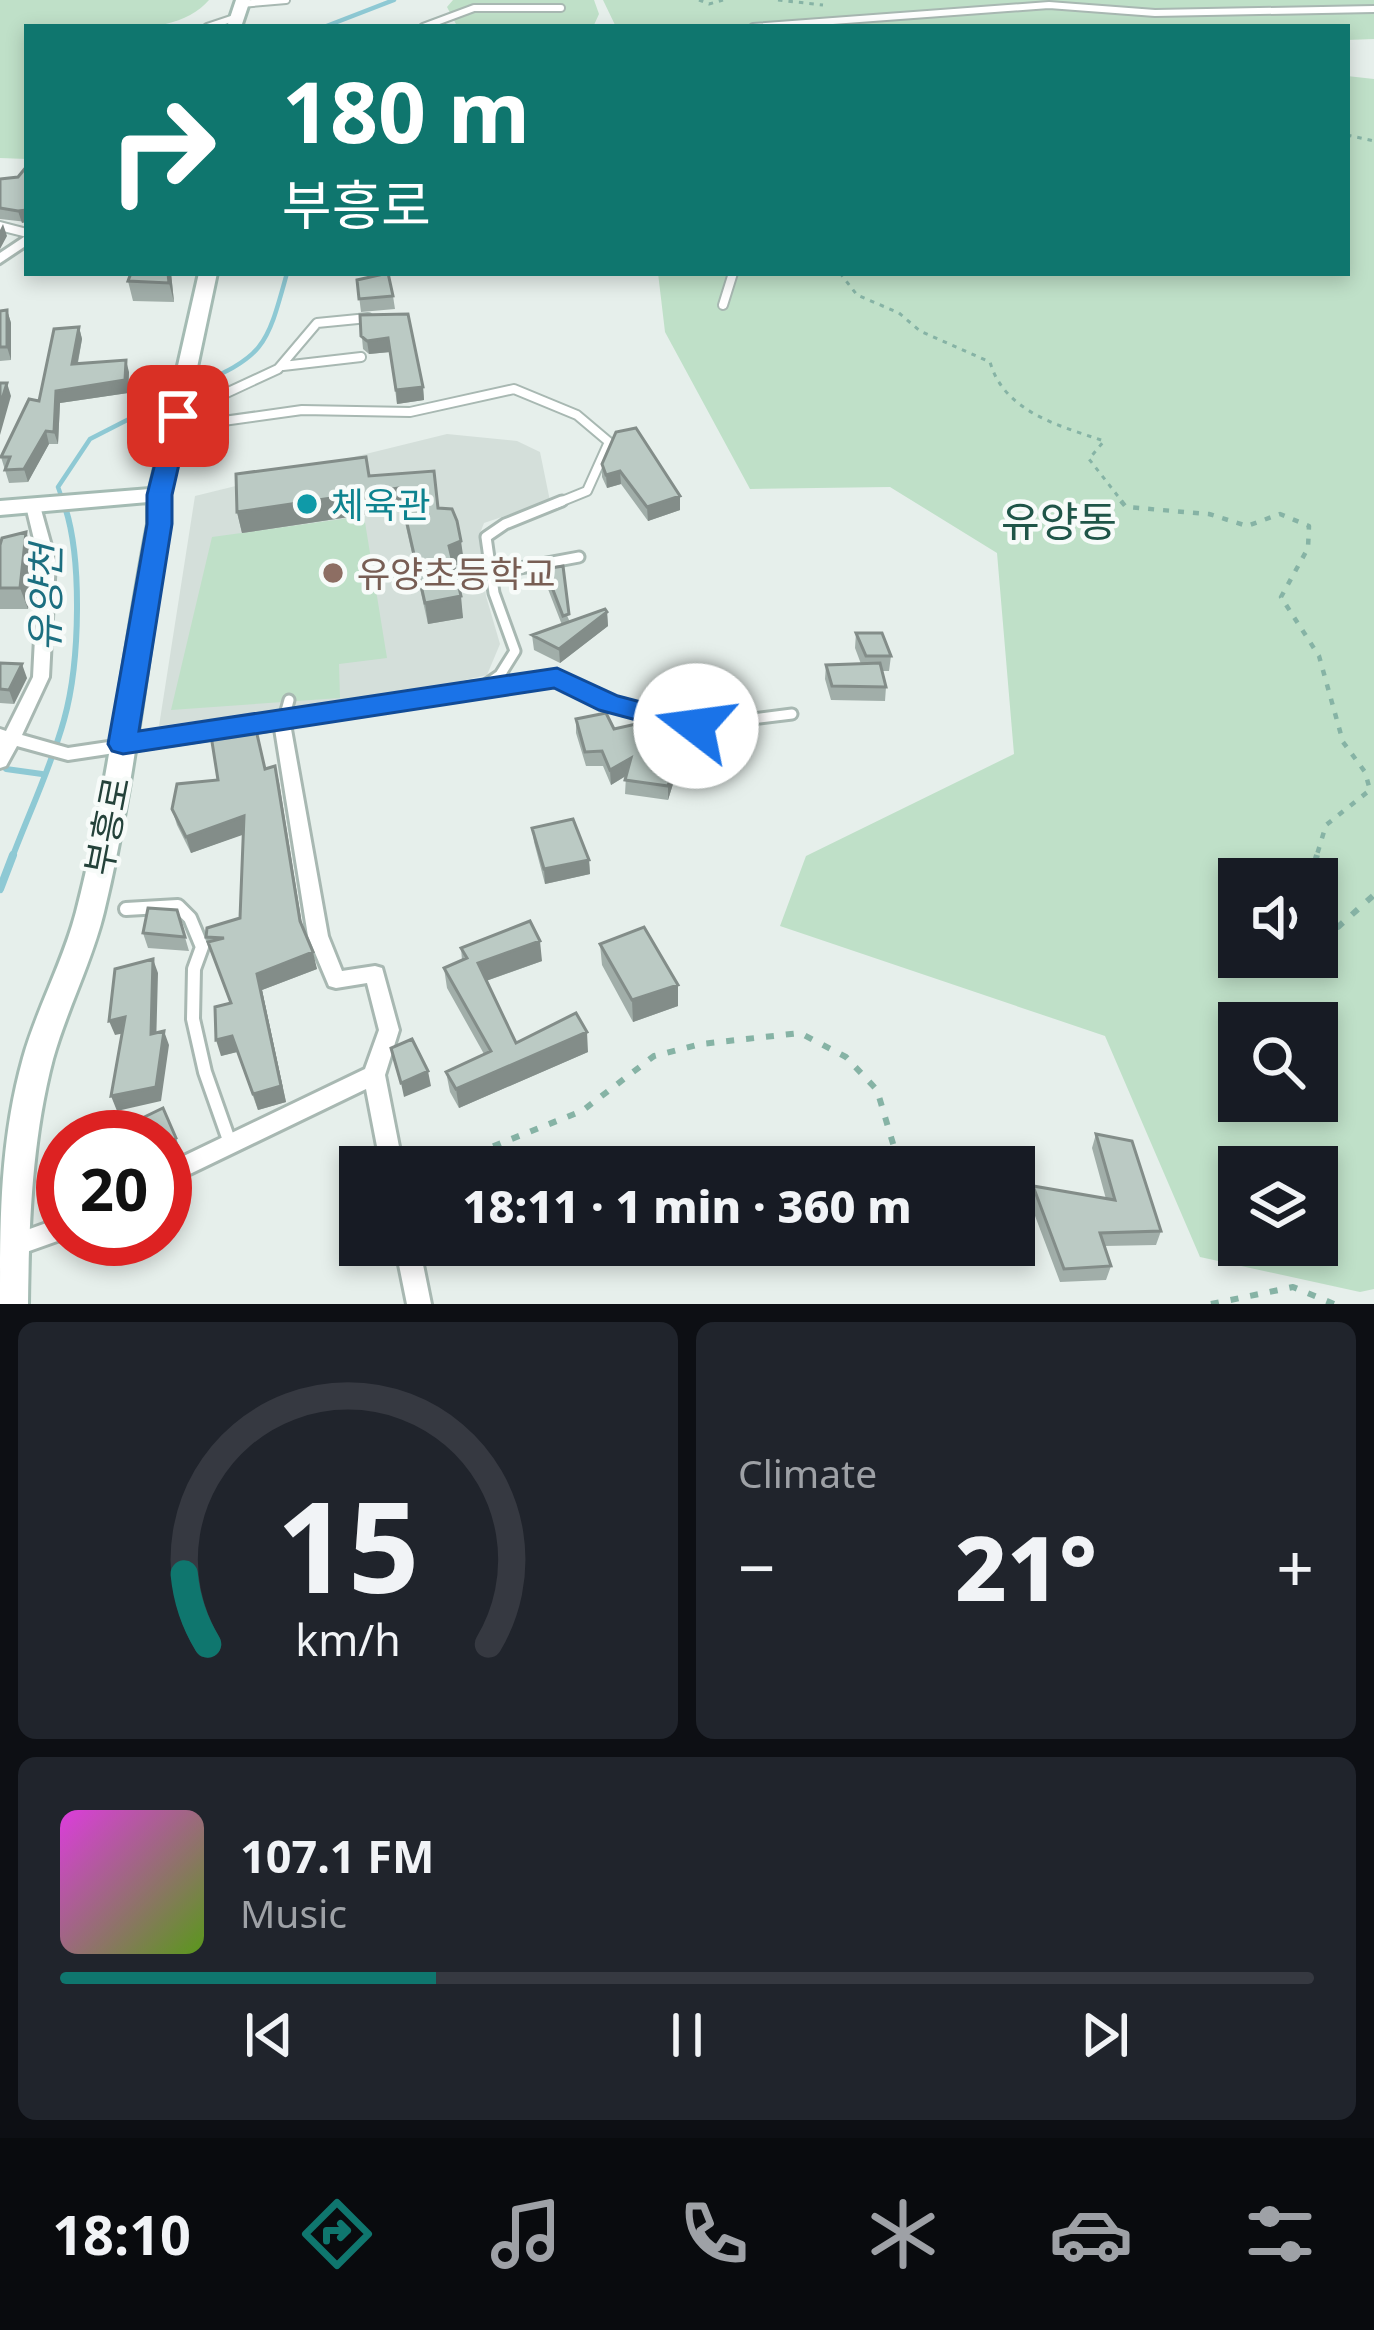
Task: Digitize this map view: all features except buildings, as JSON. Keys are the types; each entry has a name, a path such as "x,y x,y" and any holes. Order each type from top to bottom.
{"main road":[{"name":"부흥로","path":"10,1300 5,1252 21,1151 39,1058 90,911 123,744 159,524 159,495 207,276"},
{"path":"0,508 159,495"}],"street":[{"path":"0,260 24,239"},
{"path":"0,762 41,677 47,560 34,544 41,505"},
{"path":"13,738 68,754 283,722 318,936 336,980 374,974 380,993 389,1030 374,1076 388,1146"},
{"path":"192,1162 374,1076"},
{"path":"5,1252 36,1239"},
{"path":"411,1266 418,1304"}],"lane":[{"path":"239,12 286,0"},
{"path":"793,24 1049,5 1155,13 1374,9"},
{"path":"431,24 474,8 561,8"},
{"path":"723,305 733,276"},
{"path":"283,366 317,323 371,318"},
{"path":"177,417 283,366 361,357"},
{"path":"177,417 302,410 410,412 514,389 577,415 608,442 586,491 505,524 486,537 494,593 515,651 500,675 484,686"},
{"path":"495,581 504,571 579,557"},
{"path":"289,700 283,722 484,686 557,678 609,703 696,726 792,714"},
{"path":"126,909 178,906 190,918 202,947 190,978 204,1076 230,1143"}],"path":[{"path":"699,0 709,4 723,0"},
{"path":"778,0 823,5"},
{"path":"841,276 844,288 870,305 899,313 915,330 957,343 990,362 992,379 1001,392 1069,429 1104,441 1089,458 1126,507 1209,514 1247,526 1280,514 1309,526 1308,548 1281,597 1319,656 1343,742 1365,772 1370,790 1326,825 1316,858"},
{"path":"1338,927 1374,896"},
{"path":"489,1146 582,1111 654,1056 701,1044 800,1033 846,1057 877,1090 894,1146"},
{"path":"1210,1304 1293,1287 1334,1304"}],"shaded area":[{"name":"유양초등학교","path":"447,434 517,441 540,452 550,501 484,523 479,536 486,596 500,644 487,675 413,692 159,726 195,496"}],"green space":[{"path":"0,0 209,0 193,13 164,24 24,24 24,159 0,158"},
{"path":"453,0 594,0 599,14 594,24 456,24 447,7"},
{"path":"603,0 1374,0 1374,39 1350,40 1350,24 615,24"},
{"path":"1350,76 1374,79 1374,1289 1360,1292 1241,1266 1338,1266 1338,1146 1218,1146 1218,1261 1200,1257 1105,1036 780,926 806,856 1014,754 997,553 890,487 750,489 665,332 658,276 1350,276"},
{"path":"364,516 387,658 339,664 340,698 171,710 212,537"}],"waterway":[{"name":"유양천","path":"332,24 394,0"},
{"path":"190,388 248,358 258,347 267,335 286,276"},
{"name":"유양천","path":"63,502 58,487 90,439 178,394"},
{"name":"유양천","path":"12,858 59,738 73,669 76,579 63,502"},
{"path":"6,769 42,774"},
{"name":"유양천","path":"0,889 13,855"}],"place":[{"name":"체육관","path":"307,504"},
{"name":"유양초등학교","path":"333,573"}],"district":[{"name":"유양동","path":"1059,520"}],"route":[{"path":"178,416 159,495 159,524 123,744 283,722 472,687 557,678 609,703 696,726"}]}
